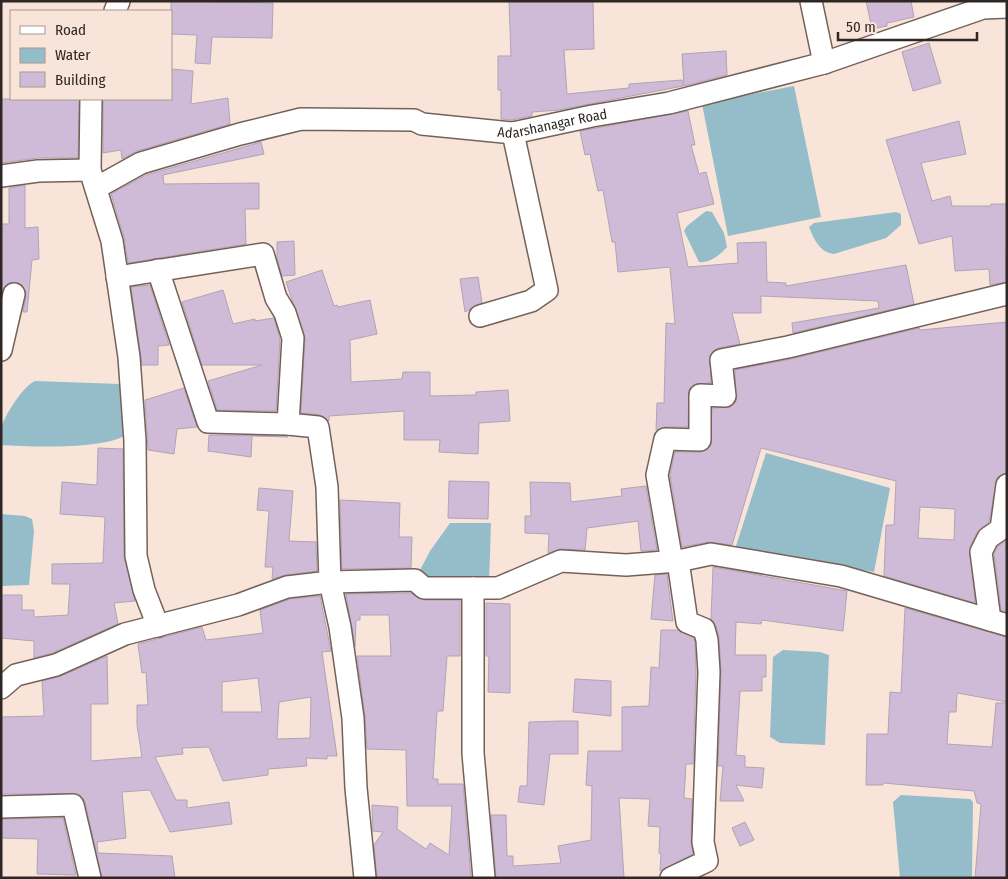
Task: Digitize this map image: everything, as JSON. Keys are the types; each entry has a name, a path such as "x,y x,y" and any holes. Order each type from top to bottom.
{"street":[{"path":"811,1 824,63"},
{"name":"Adarshanagar Road","path":"93,179 240,134 301,119 414,120 422,124 513,133 669,103 824,63 983,8 1007,7"},
{"path":"91,100 93,179 112,241 129,357 135,431 136,556 144,590 158,626"},
{"path":"480,316 531,300 547,290 513,133"},
{"path":"1,176 38,170 93,179"},
{"path":"117,276 263,254 276,298 285,312 293,338 288,424"},
{"path":"158,270 208,422 288,424 318,427 327,487 330,582 340,627 353,718 356,788 365,878"},
{"path":"1,350 14,294"},
{"path":"671,878 707,861 703,842 709,672 707,640 704,629 687,622 657,475 665,439 700,440 700,395 725,396 721,360 1007,294"},
{"path":"998,622 980,552 988,538 1001,529 1007,485"},
{"path":"1,688 16,675 56,665 125,634 238,605 286,587 330,582 415,580 424,588 498,588 561,561 611,565 675,562 711,554 841,576 998,622"},
{"path":"473,588 473,753 484,878"},
{"path":"1,807 73,805 90,878"}],"water":[{"path":"794,86 821,217 728,236 702,104"},
{"path":"706,211 712,212 724,233 727,247 711,260 699,262 684,231 687,226"},
{"path":"896,212 901,214 901,225 886,238 834,254 821,248 809,227 814,223"},
{"path":"35,381 120,384 126,388 127,434 102,443 85,445 48,447 1,445 1,429 6,417 20,395"},
{"path":"766,453 890,488 874,572 735,549"},
{"path":"1,514 25,516 32,519 34,531 29,585 1,586"},
{"path":"450,523 491,523 489,583 427,585 419,572 430,551"},
{"path":"783,650 820,652 829,655 825,745 780,743 770,737 773,657"},
{"path":"901,795 970,799 973,802 972,878 900,878 893,802"}],"building":[{"path":"171,1 273,3 272,38 212,37 210,64 195,63 197,35 172,34"},
{"path":"509,1 593,1 594,49 564,50 567,94 629,88 629,84 682,80 683,86 559,110 532,112 532,116 512,120 501,119 501,90 498,90 498,56 511,56"},
{"path":"866,1 911,1 914,17 887,23 887,26 872,29"},
{"path":"929,43 941,83 913,91 902,52"},
{"path":"726,51 727,75 684,86 682,54"},
{"path":"172,69 193,71 191,104 228,98 230,124 137,151 122,159 121,150 103,153 103,100 172,100"},
{"path":"1,99 79,100 78,158 38,158 1,163"},
{"path":"688,111 695,145 691,145 699,174 706,172 714,204 677,213 688,267 738,263 737,243 766,242 767,282 786,283 786,286 906,265 914,304 793,333 792,323 879,308 878,301 761,296 761,313 732,313 740,344 718,348 710,355 711,383 695,384 689,389 688,427 665,427 656,430 657,403 664,403 666,323 675,324 670,267 618,272 615,242 612,242 603,190 598,191 590,154 585,155 580,131"},
{"path":"959,121 966,154 921,163 932,201 950,196 952,206 1007,204 1006,282 990,285 989,269 955,271 952,236 919,244 886,140"},
{"path":"261,142 264,154 163,175 164,184 259,183 259,209 245,209 246,244 128,263 124,237 111,194 146,175"},
{"path":"25,185 25,228 38,227 39,259 32,260 27,312 23,312 26,296 22,285 10,282 5,286 1,294 1,224 9,224 9,188"},
{"path":"294,241 295,275 282,276 277,259 277,242"},
{"path":"322,270 334,306 337,305 338,307 370,300 377,334 350,340 351,382 402,379 403,372 430,372 430,396 476,395 476,392 508,390 510,421 479,423 478,454 439,452 440,440 404,440 404,411 329,416 329,421 320,415 301,413 305,338 286,282"},
{"path":"478,277 482,303 465,312 460,279"},
{"path":"150,285 169,345 158,346 158,365 142,365 131,287"},
{"path":"223,290 233,324 255,319 255,321 274,318 280,340 276,411 217,410 208,381 262,365 202,365 182,302"},
{"path":"1007,322 1007,473 997,478 989,522 977,532 970,547 975,603 884,576 886,525 894,525 896,481 761,448 732,545 709,542 682,547 670,475 675,452 700,452 710,447 712,408 731,407 736,401 735,370 791,359 919,328 920,330","holes":["920,507 955,509 954,540 918,538"]},
{"path":"184,388 197,427 177,429 174,454 148,450 145,400"},
{"path":"209,435 287,436 288,437 252,436 251,457 208,451"},
{"path":"98,448 123,449 124,556 135,601 114,603 118,624 52,653 34,658 34,641 1,638 1,595 22,595 22,610 34,610 34,617 68,615 70,584 52,584 52,564 103,563 105,517 60,514 62,482 97,485"},
{"path":"449,481 489,482 488,519 448,518"},
{"path":"530,482 570,483 571,502 622,496 621,489 646,486 657,550 641,551 638,521 587,528 585,550 561,549 548,553 549,534 525,533 525,516 531,516"},
{"path":"259,488 293,491 289,541 316,542 317,571 285,575 272,579 273,567 265,567 269,511 257,510"},
{"path":"340,500 400,503 399,537 412,537 411,568 342,569"},
{"path":"1007,540 1007,612 1001,610 994,554 998,546"},
{"path":"713,567 847,591 843,631 762,620 761,624 736,622 735,655 766,655 766,677 762,677 762,691 740,691 736,755 745,756 745,767 764,768 762,788 736,785 744,801 720,801 723,766 718,766 721,671 719,637 716,625 711,619"},
{"path":"667,574 673,621 651,619 655,575"},
{"path":"410,593 424,600 460,600 460,656 447,656 443,711 437,711 433,779 438,779 438,784 463,784 471,878 377,878 374,845 383,832 373,831 372,805 398,807 397,829 426,849 430,843 449,855 452,806 407,806 406,750 367,749 365,716 357,656 391,656 389,615 360,615 360,620 356,620 355,647 346,594"},
{"path":"320,596 331,651 322,652 337,756 327,756 327,759 306,758 307,766 268,769 268,775 223,781 209,747 182,748 183,754 155,757 176,800 187,800 187,808 229,802 232,824 170,832 150,790 122,792 126,838 97,842 98,853 172,856 175,878 102,878 85,802 79,794 1,794 1,717 44,716 42,681 61,676 107,656 108,704 91,704 91,761 142,757 137,725 137,705 148,705 146,672 142,673 138,644 202,627 206,640 263,633 260,610 290,599","holes":["258,678 262,712 222,712 222,682","311,697 310,738 277,739 279,702"]},
{"path":"486,603 510,604 510,693 488,692 489,656 486,656"},
{"path":"905,608 1007,637 1007,702 957,693 956,712 949,712 947,744 992,747 996,703 1007,703 1007,878 975,878 981,804 977,803 974,791 883,783 883,785 866,785 867,734 888,734 890,692 901,693"},
{"path":"661,630 678,630 694,638 695,642 693,764 686,764 684,798 692,799 691,842 693,854 660,871 660,827 648,826 650,799 619,798 624,878 496,878 491,815 506,815 507,856 513,856 513,866 561,863 558,846 591,840 592,786 586,785 588,751 622,751 622,707 649,706 651,667 659,668"},
{"path":"575,679 611,681 611,716 573,712"},
{"path":"578,721 578,754 550,754 544,805 518,802 520,786 527,786 529,722"},
{"path":"63,818 76,875 37,874 38,839 1,838 1,819"},
{"path":"745,822 754,840 740,846 732,828"}]}
